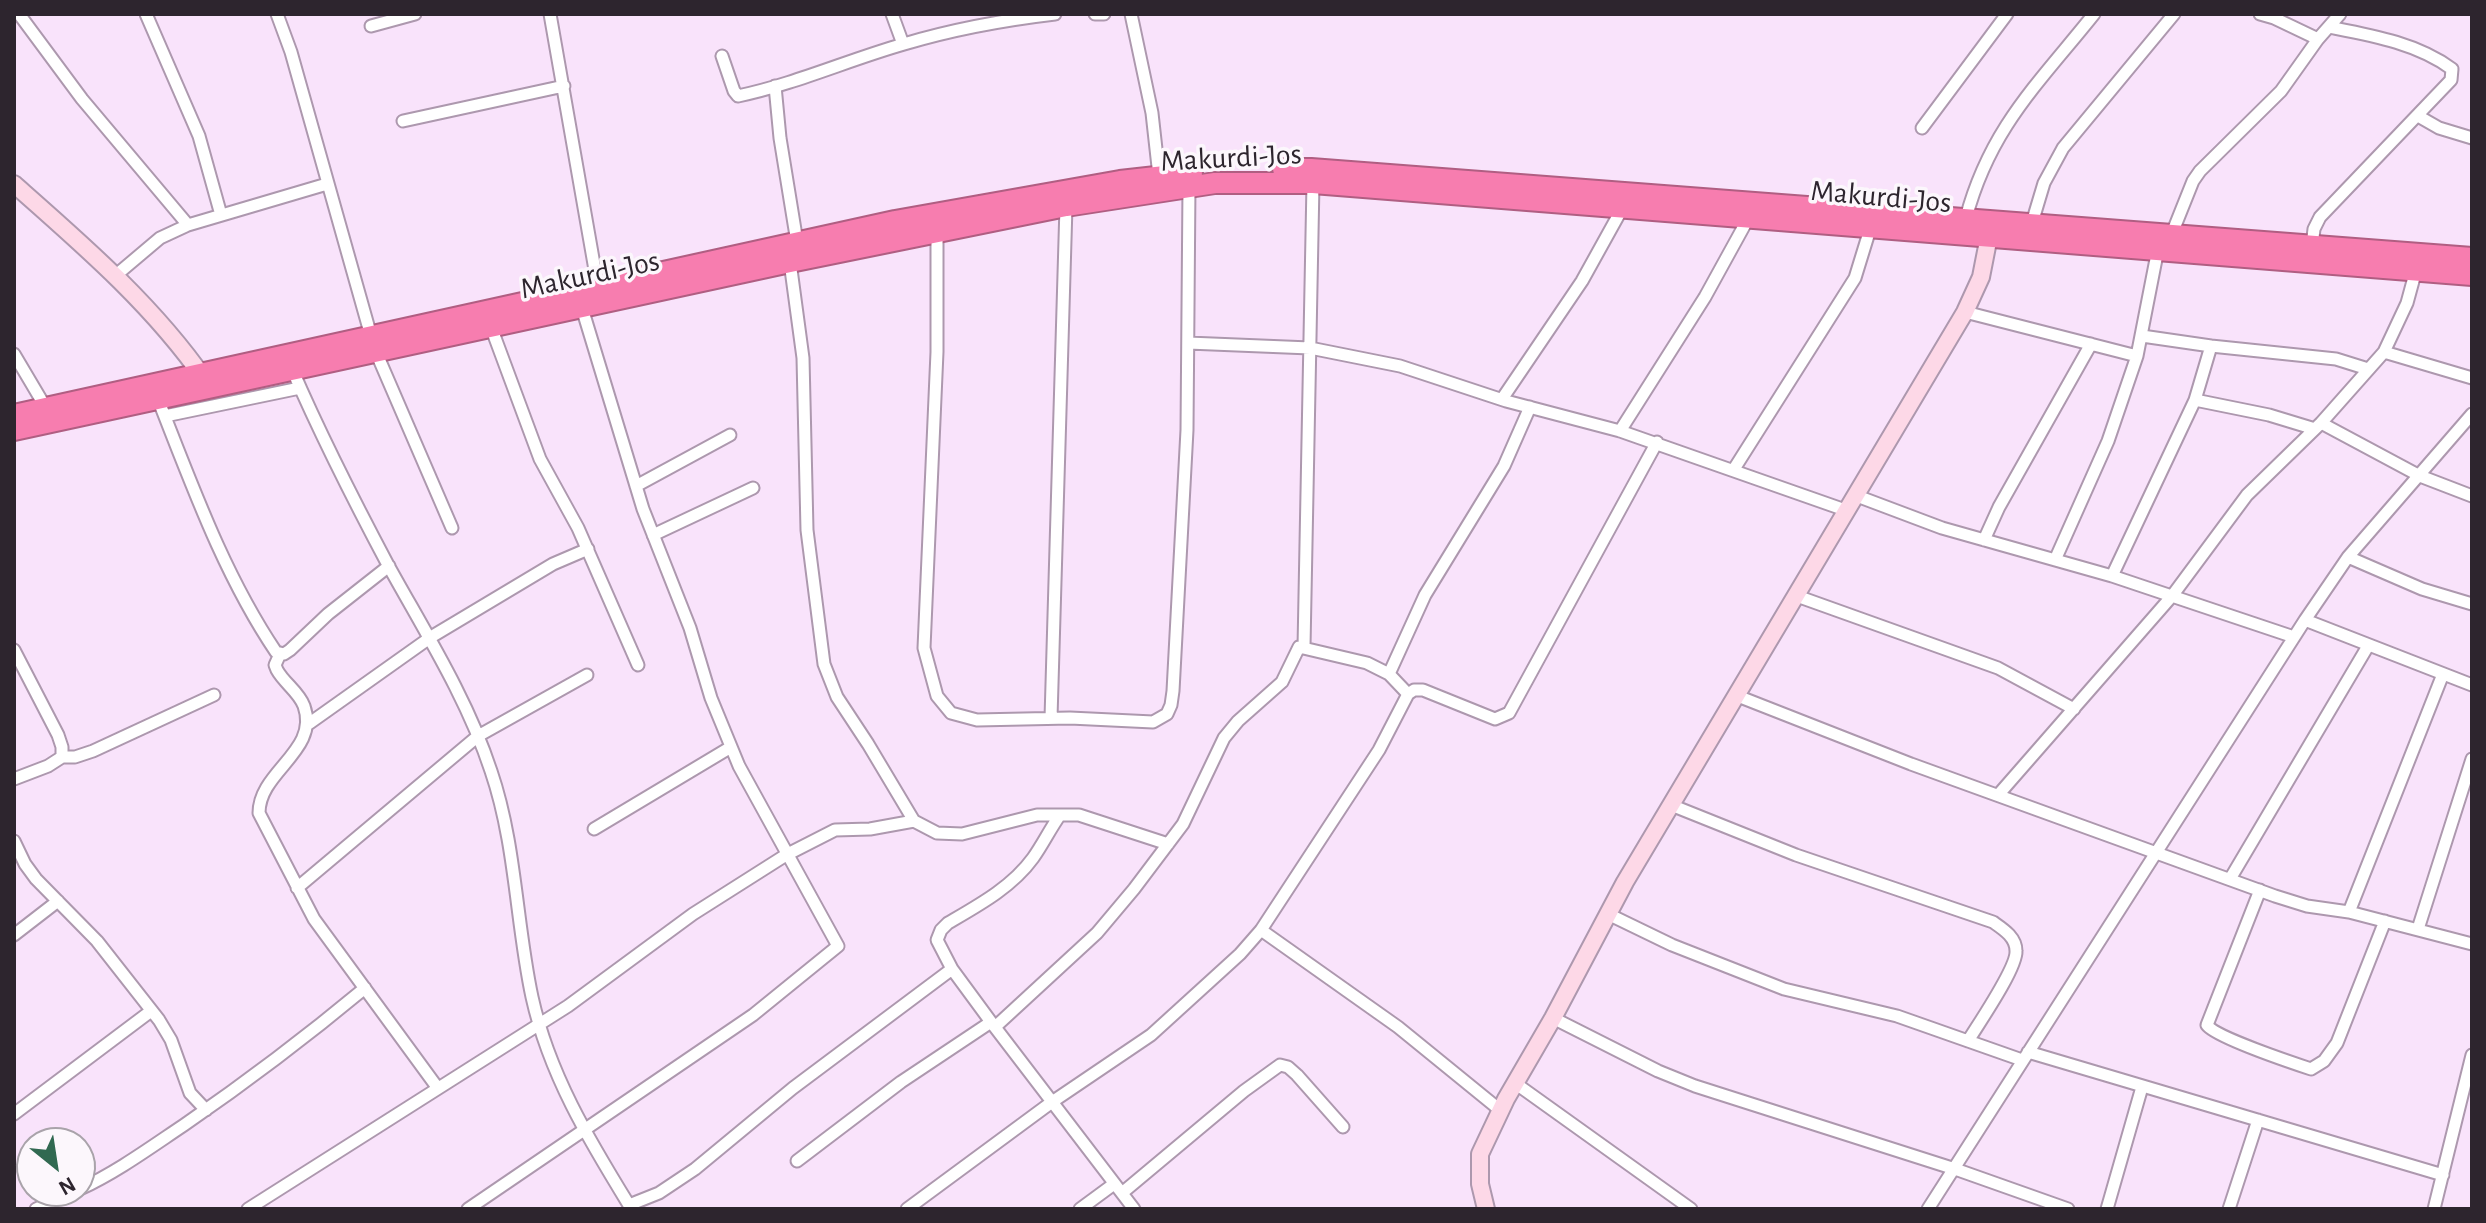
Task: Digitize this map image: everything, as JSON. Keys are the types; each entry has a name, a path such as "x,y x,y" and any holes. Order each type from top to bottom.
{"highway":[{"name":"Makurdi-Jos","path":"14,430 162,408 211,389 598,287 936,224 1159,176 1216,170 1311,169 1966,218 1991,228 2032,223 2164,242 2312,246 2472,258"},
{"name":"Makurdi-Jos","path":"936,224 1189,186 1261,181 1871,226 1991,228 2164,242 2472,275"},
{"name":"Makurdi-Jos","path":"14,415 46,408 296,378 374,344 491,327 582,308 794,252"}],"street":[{"path":"19,14 82,99 188,225"},
{"path":"146,14 199,136 221,215"},
{"path":"277,14 374,344 452,528"},
{"path":"371,26 415,14"},
{"path":"550,14 598,287"},
{"path":"892,14 903,44"},
{"path":"722,56 736,94 775,86 903,44 1005,20 1055,14"},
{"path":"1095,14 1104,14"},
{"path":"1131,14 1152,113 1159,176"},
{"path":"1922,128 2007,14"},
{"path":"1966,218 1975,183 2011,118 2030,89 2094,14"},
{"path":"2032,223 2044,183 2063,148 2174,14"},
{"path":"2260,14 2318,39"},
{"path":"2055,560 2108,441 2137,356 2164,242 2193,181 2281,91 2340,14"},
{"path":"2312,246 2314,229 2320,217 2451,80 2452,69 2439,59 2379,37 2329,27"},
{"path":"403,121 564,86"},
{"path":"775,86 803,358 807,530 824,664 837,697 914,821 937,833 962,834 1037,815 1079,815 1168,844"},
{"path":"2418,116 2439,128 2472,138"},
{"path":"1304,647 1313,183"},
{"path":"14,184 115,276 211,389"},
{"path":"115,276 160,238 188,225 327,184"},
{"path":"936,224 937,352 924,648 937,696 943,706 957,717 977,720 1051,718 1153,722 1167,714 1171,705 1187,430 1189,186"},
{"path":"1051,718 1066,206"},
{"path":"1502,399 1582,281 1623,206"},
{"path":"1620,431 1705,297 1749,216"},
{"path":"1734,469 1855,278 1871,226"},
{"path":"1486,1209 1480,1184 1480,1154 1500,1110 1608,914 1735,695 1965,312 1981,277 1991,228"},
{"path":"1999,794 2172,596 2247,495 2318,426 2384,352 2407,303 2416,270"},
{"path":"468,1209 742,1023 838,949 731,747 711,698 690,628 636,486 582,308"},
{"path":"1965,312 2137,356"},
{"path":"491,327 540,459 588,549 638,665"},
{"path":"2142,336 2336,359 2368,369"},
{"path":"1188,343 1310,348 1400,366 1502,399 1657,442 1734,469 2112,576 2294,637"},
{"path":"1984,540 1999,507 2091,344"},
{"path":"2112,576 2195,400 2211,346"},
{"path":"2384,352 2472,378"},
{"path":"14,354 46,408"},
{"path":"296,378 389,566 431,637 478,736 504,815 533,1000 553,1064 583,1130 630,1207 659,1193 695,1169 793,1088 952,969"},
{"path":"2195,400 2318,426 2420,476 2472,496"},
{"path":"1389,674 1425,595 1504,466 1530,407"},
{"path":"162,408 231,572 274,649 280,654"},
{"path":"1928,1209 2348,557 2472,414"},
{"path":"636,486 730,435"},
{"path":"907,1209 1052,1102 1151,1035 1240,954 1261,930 1379,750 1408,694 1423,690 1495,719 1509,713 1657,442"},
{"path":"653,535 753,488"},
{"path":"307,725 431,637 553,564 588,549"},
{"path":"2348,557 2422,589 2472,604"},
{"path":"389,566 328,614 290,650 280,654 275,665 303,704 307,725 304,737 268,784 259,804 259,813 314,919 437,1087"},
{"path":"1794,595 1998,668 2074,709"},
{"path":"2305,620 2472,685"},
{"path":"2230,879 2368,646"},
{"path":"797,1161 901,1082 993,1024 1097,933 1183,824 1224,738 1238,721 1282,682 1295,652 1304,647 1367,663 1389,674 1408,694"},
{"path":"14,650 58,735 62,757"},
{"path":"2349,912 2443,674"},
{"path":"297,888 478,736 587,675"},
{"path":"14,779 62,757 75,757 93,751 214,695"},
{"path":"1735,695 1911,764 2307,906 2349,912 2472,944"},
{"path":"594,829 731,747"},
{"path":"2418,929 2472,759"},
{"path":"1671,805 1796,855 1993,922 2008,933 2015,943 2015,963 1968,1041"},
{"path":"1037,815 1044,837"},
{"path":"1060,815 1032,860 1002,889 941,930 937,940 952,969 1134,1209"},
{"path":"248,1209 568,1006 693,914 786,855 835,830 870,829 914,821"},
{"path":"14,841 31,872 97,941 167,1033 190,1093 206,1110"},
{"path":"2260,890 2207,1025 2219,1036 2235,1039 2281,1060 2311,1069 2322,1063 2337,1043 2385,921"},
{"path":"14,935 58,901"},
{"path":"1608,914 1672,945 1784,989 1897,1016 1968,1041 2142,1087 2443,1175"},
{"path":"1261,930 1398,1027 1500,1110"},
{"path":"96,1181 206,1110 289,1051 365,988"},
{"path":"14,1114 151,1011"},
{"path":"1553,1018 1658,1071 1695,1086 1955,1169 2068,1209"},
{"path":"2434,1209 2472,1055"},
{"path":"1080,1209 1118,1188 1280,1065 1297,1075 1343,1127"},
{"path":"1515,1083 1691,1209"},
{"path":"2107,1209 2142,1087"},
{"path":"188,1122 190,1093"},
{"path":"2229,1209 2258,1120"}]}
